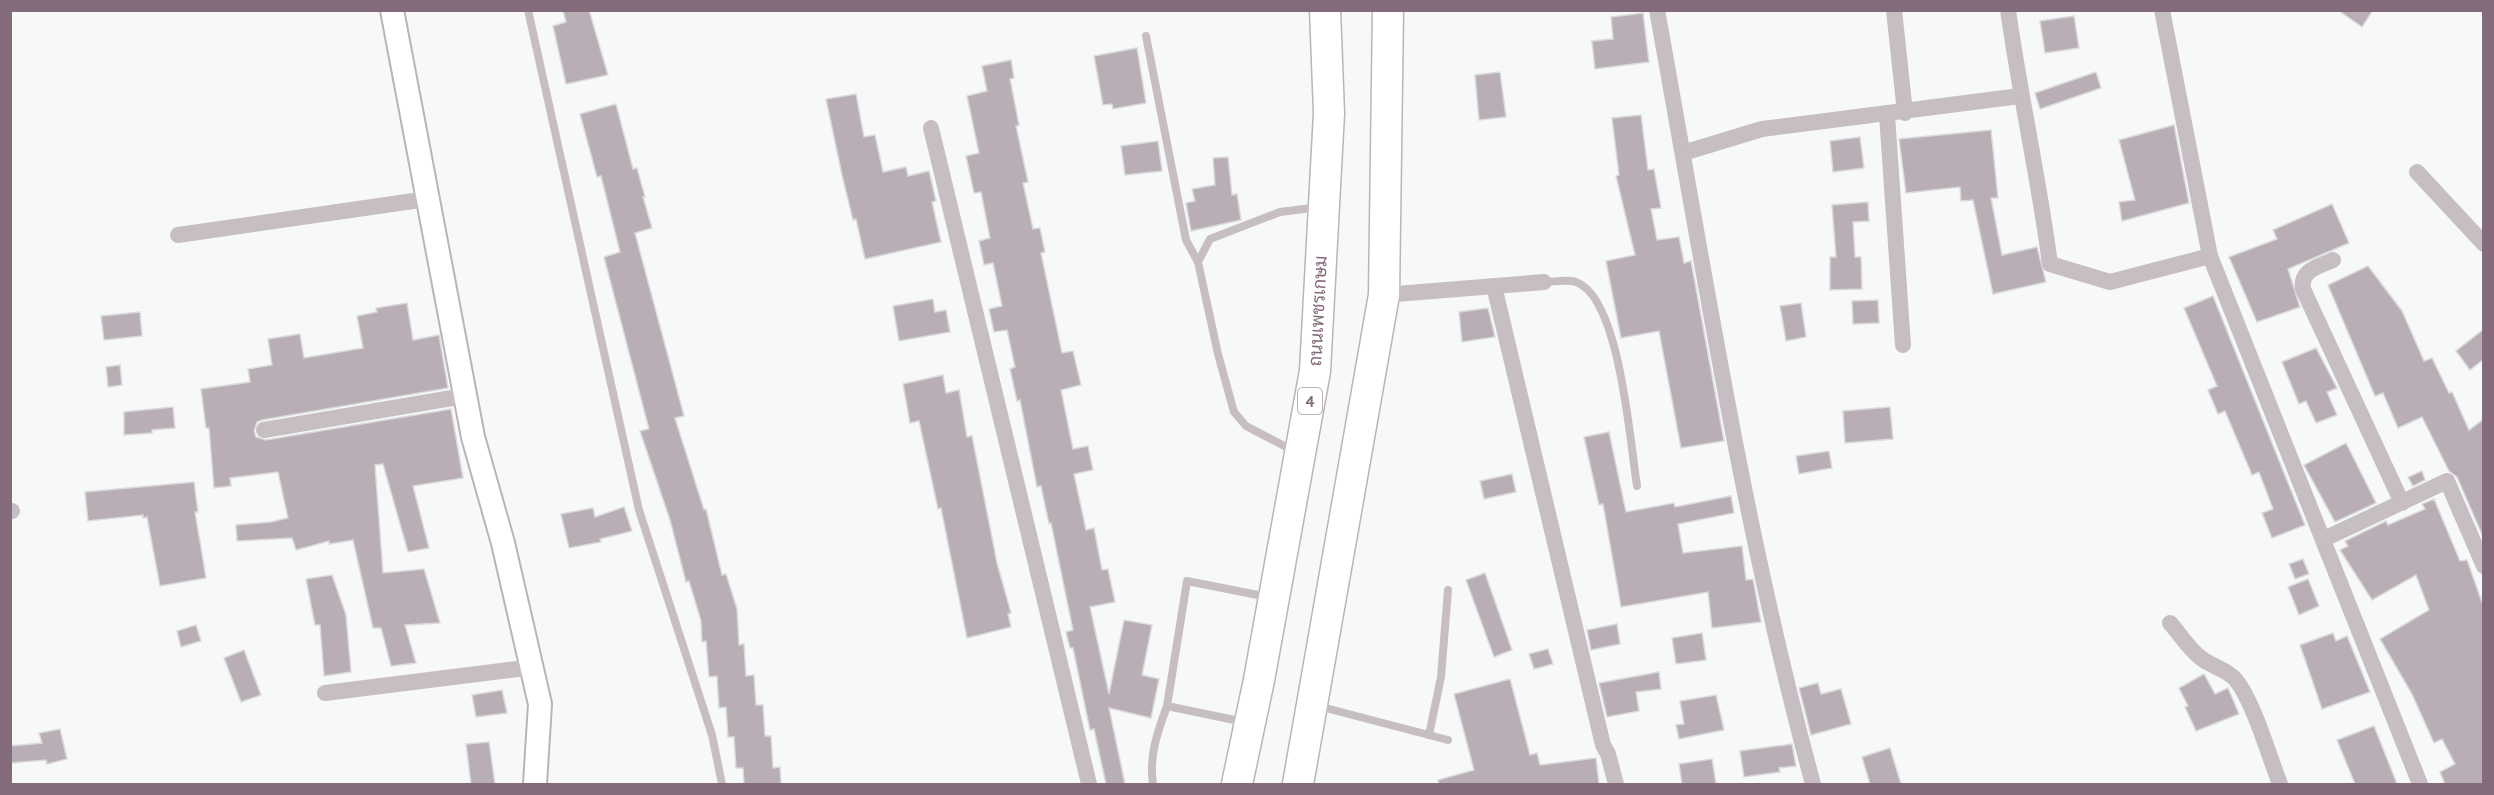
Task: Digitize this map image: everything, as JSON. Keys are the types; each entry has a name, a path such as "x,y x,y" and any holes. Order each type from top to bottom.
{"highway":[{"name":"ถนนเพชรเกษม","path":"1237,784 1274,598 1315,371 1329,113 1325,10"},
{"path":"1298,784 1314,705 1384,295 1388,10"}],"street":[{"path":"392,10 464,396 533,668 540,704 535,784"},
{"path":"1657,10 1741,465 1788,691 1813,784"},
{"path":"1894,10 1905,113"},
{"path":"2008,10 2020,96 2040,190 2050,264 2110,282 2210,256"},
{"path":"2162,10 2210,256 2420,784"},
{"path":"1683,153 1762,129 1905,113 2020,96"},
{"path":"1887,115 1903,345"},
{"path":"931,128 1089,784"},
{"path":"2417,172 2484,244"},
{"path":"178,235 428,199"},
{"path":"2333,260 2305,274 2302,280 2303,289 2402,502"},
{"path":"1384,295 1544,282"},
{"path":"1494,286 1603,745 1611,761 1616,784"},
{"path":"264,430 464,396"},
{"path":"2324,539 2447,481 2484,566"},
{"path":"2170,623 2197,656 2210,665 2224,670 2236,680 2246,697 2280,784"},
{"path":"325,693 533,668"}],"lane":[{"path":"528,10 639,510 712,735 722,784"},
{"path":"1146,36 1186,240 1198,262 1218,354 1234,412 1246,426 1300,453"},
{"path":"1198,262 1210,239 1280,212 1324,206"},
{"path":"1544,282 1575,281 1593,294 1601,307 1615,345 1636,486"},
{"path":"1153,784 1151,768 1154,740 1167,706 1187,581 1274,598"},
{"path":"1429,735 1441,677 1448,590"},
{"path":"1314,705 1448,740"},
{"path":"1167,706 1250,723"}],"building":[{"path":"563,10 589,10 608,75 566,84 553,26 566,22"},
{"path":"2338,10 2373,10 2362,27"},
{"path":"1643,13 1649,62 1595,69 1592,41 1613,39 1611,17"},
{"path":"2074,16 2079,48 2045,53 2040,21"},
{"path":"1137,48 1146,103 1113,109 1112,104 1103,105 1094,56"},
{"path":"1011,60 1014,78 1010,79 1019,125 1016,126 1028,182 1023,183 1033,229 1040,228 1045,252 1041,253 1062,353 1073,351 1081,385 1061,390 1073,449 1088,446 1093,470 1074,474 1086,530 1094,528 1102,570 1108,569 1115,602 1090,607 1109,694 1124,620 1152,625 1142,675 1159,679 1151,718 1109,708 1125,784 1106,784 1094,729 1090,730 1073,648 1070,648 1066,632 1073,630 1051,523 1049,524 1041,486 1037,487 1020,400 1017,401 1010,369 1015,367 1007,330 994,332 989,309 1002,306 993,263 984,265 979,241 990,238 981,192 974,193 966,156 979,153 967,96 987,91 982,66"},
{"path":"1500,72 1506,117 1479,120 1475,75"},
{"path":"2096,72 2101,88 2040,109 2035,93"},
{"path":"856,94 864,137 875,135 883,172 906,167 908,176 929,171 936,201 932,202 941,242 865,259 856,219 853,220 842,175 826,99"},
{"path":"616,104 633,169 637,168 652,228 635,233 684,416 675,418 704,510 706,509 722,575 726,574 737,609 739,645 744,644 746,676 754,675 756,705 763,705 765,736 771,736 773,768 780,767 781,784 744,784 743,768 736,768 734,737 728,737 726,707 719,708 717,676 709,677 706,641 702,642 701,621 689,581 686,582 670,520 640,431 649,429 604,257 620,252 601,176 597,177 580,114"},
{"path":"1641,115 1648,170 1654,169 1661,208 1651,209 1657,240 1679,237 1684,263 1691,261 1724,441 1681,448 1659,331 1621,338 1606,261 1635,255 1616,176 1619,175 1612,118"},
{"path":"2174,125 2189,203 2122,221 2119,202 2135,200 2119,140"},
{"path":"1991,130 1998,198 1991,198 2002,255 2037,247 2046,282 1993,294 1973,200 1961,201 1960,187 1906,193 1899,139"},
{"path":"1860,137 1864,168 1833,172 1830,141"},
{"path":"1158,141 1162,171 1125,175 1121,146"},
{"path":"1228,157 1232,195 1237,194 1241,220 1191,231 1186,203 1195,201 1192,189 1215,185 1213,158"},
{"path":"1868,202 1869,221 1853,222 1855,257 1861,257 1862,289 1830,290 1830,257 1836,257 1832,205"},
{"path":"2332,204 2349,243 2288,269 2300,307 2257,322 2229,257 2277,239 2273,230"},
{"path":"2368,266 2402,311 2424,361 2432,358 2449,393 2452,392 2469,430 2484,419 2484,539 2457,477 2449,471 2422,417 2398,428 2383,393 2375,396 2328,285"},
{"path":"2213,296 2305,525 2272,538 2262,513 2273,509 2259,472 2252,475 2225,411 2218,414 2208,390 2217,386 2184,308"},
{"path":"933,299 935,312 946,310 950,332 899,341 893,306"},
{"path":"1878,300 1879,323 1853,324 1852,301"},
{"path":"407,303 413,340 439,335 448,388 262,420 257,422 254,431 256,437 266,440 451,409 463,478 413,486 429,548 408,552 383,464 375,465 383,573 424,569 440,623 405,625 416,663 391,666 381,628 373,628 353,540 329,544 329,541 296,550 292,538 237,541 236,525 288,518 278,472 230,478 231,486 214,488 209,428 206,428 201,389 250,382 248,369 272,365 268,339 300,334 304,358 363,348 357,316 377,312 376,308"},
{"path":"1801,303 1806,337 1786,341 1780,306"},
{"path":"1488,308 1495,337 1462,342 1459,312"},
{"path":"140,312 142,336 104,340 101,316"},
{"path":"2484,329 2484,359 2470,370 2456,351"},
{"path":"2316,348 2337,388 2327,392 2337,415 2316,423 2306,401 2299,404 2282,362"},
{"path":"120,365 122,385 108,387 106,367"},
{"path":"943,375 946,393 959,390 967,437 972,436 997,563 1011,613 1008,614 1011,627 967,638 941,508 938,509 919,421 910,423 903,384"},
{"path":"173,407 175,428 152,430 152,433 124,435 124,412"},
{"path":"1890,407 1893,439 1845,443 1843,411"},
{"path":"1609,432 1626,512 1674,503 1675,507 1731,496 1734,513 1678,524 1683,553 1742,546 1746,580 1753,579 1761,622 1712,628 1708,592 1621,607 1603,504 1599,505 1584,437"},
{"path":"2346,443 2376,503 2335,522 2304,465"},
{"path":"1829,451 1832,468 1799,474 1796,456"},
{"path":"2422,471 2425,480 2413,486 2408,477"},
{"path":"1512,474 1516,492 1484,499 1480,481"},
{"path":"194,482 198,512 195,512 206,578 160,586 147,517 143,518 143,515 88,521 85,492"},
{"path":"2434,499 2460,561 2467,560 2484,608 2484,784 2445,784 2440,772 2455,764 2442,739 2434,743 2412,694 2380,639 2429,610 2416,575 2372,600 2340,550 2348,546 2345,541 2386,521 2388,525 2425,509 2422,504"},
{"path":"624,507 632,531 600,539 601,542 569,548 561,514 593,508 595,517"},
{"path":"2303,559 2309,574 2295,579 2289,564"},
{"path":"1485,573 1512,650 1494,657 1466,580"},
{"path":"332,575 346,615 351,672 324,676 320,625 315,625 306,579"},
{"path":"2308,579 2319,606 2299,615 2288,587"},
{"path":"1617,624 1620,644 1591,650 1587,630"},
{"path":"196,625 201,641 181,647 177,631"},
{"path":"1702,633 1706,660 1676,664 1672,638"},
{"path":"2333,633 2336,641 2347,636 2370,692 2322,709 2300,645"},
{"path":"1548,649 1553,664 1534,669 1529,654"},
{"path":"244,650 261,695 241,702 224,658"},
{"path":"1659,672 1661,689 1636,692 1639,711 1607,717 1599,683"},
{"path":"2204,674 2215,694 2228,688 2239,714 2196,731 2179,688"},
{"path":"1510,679 1530,755 1537,753 1540,765 1596,758 1599,784 1439,784 1438,780 1474,770 1454,694"},
{"path":"1818,683 1821,694 1841,689 1851,724 1811,735 1799,688"},
{"path":"502,690 507,713 476,717 472,695"},
{"path":"1716,695 1724,730 1679,739 1676,725 1684,724 1680,701"},
{"path":"2374,726 2397,784 2355,784 2337,740"},
{"path":"60,729 67,759 47,764 46,760 10,763 10,746 42,743 39,733"},
{"path":"489,742 495,784 471,784 466,744"},
{"path":"1792,744 1796,766 1779,768 1780,772 1744,777 1740,751"},
{"path":"1890,748 1901,784 1870,784 1862,757"},
{"path":"1712,759 1716,784 1682,784 1679,764"}]}
